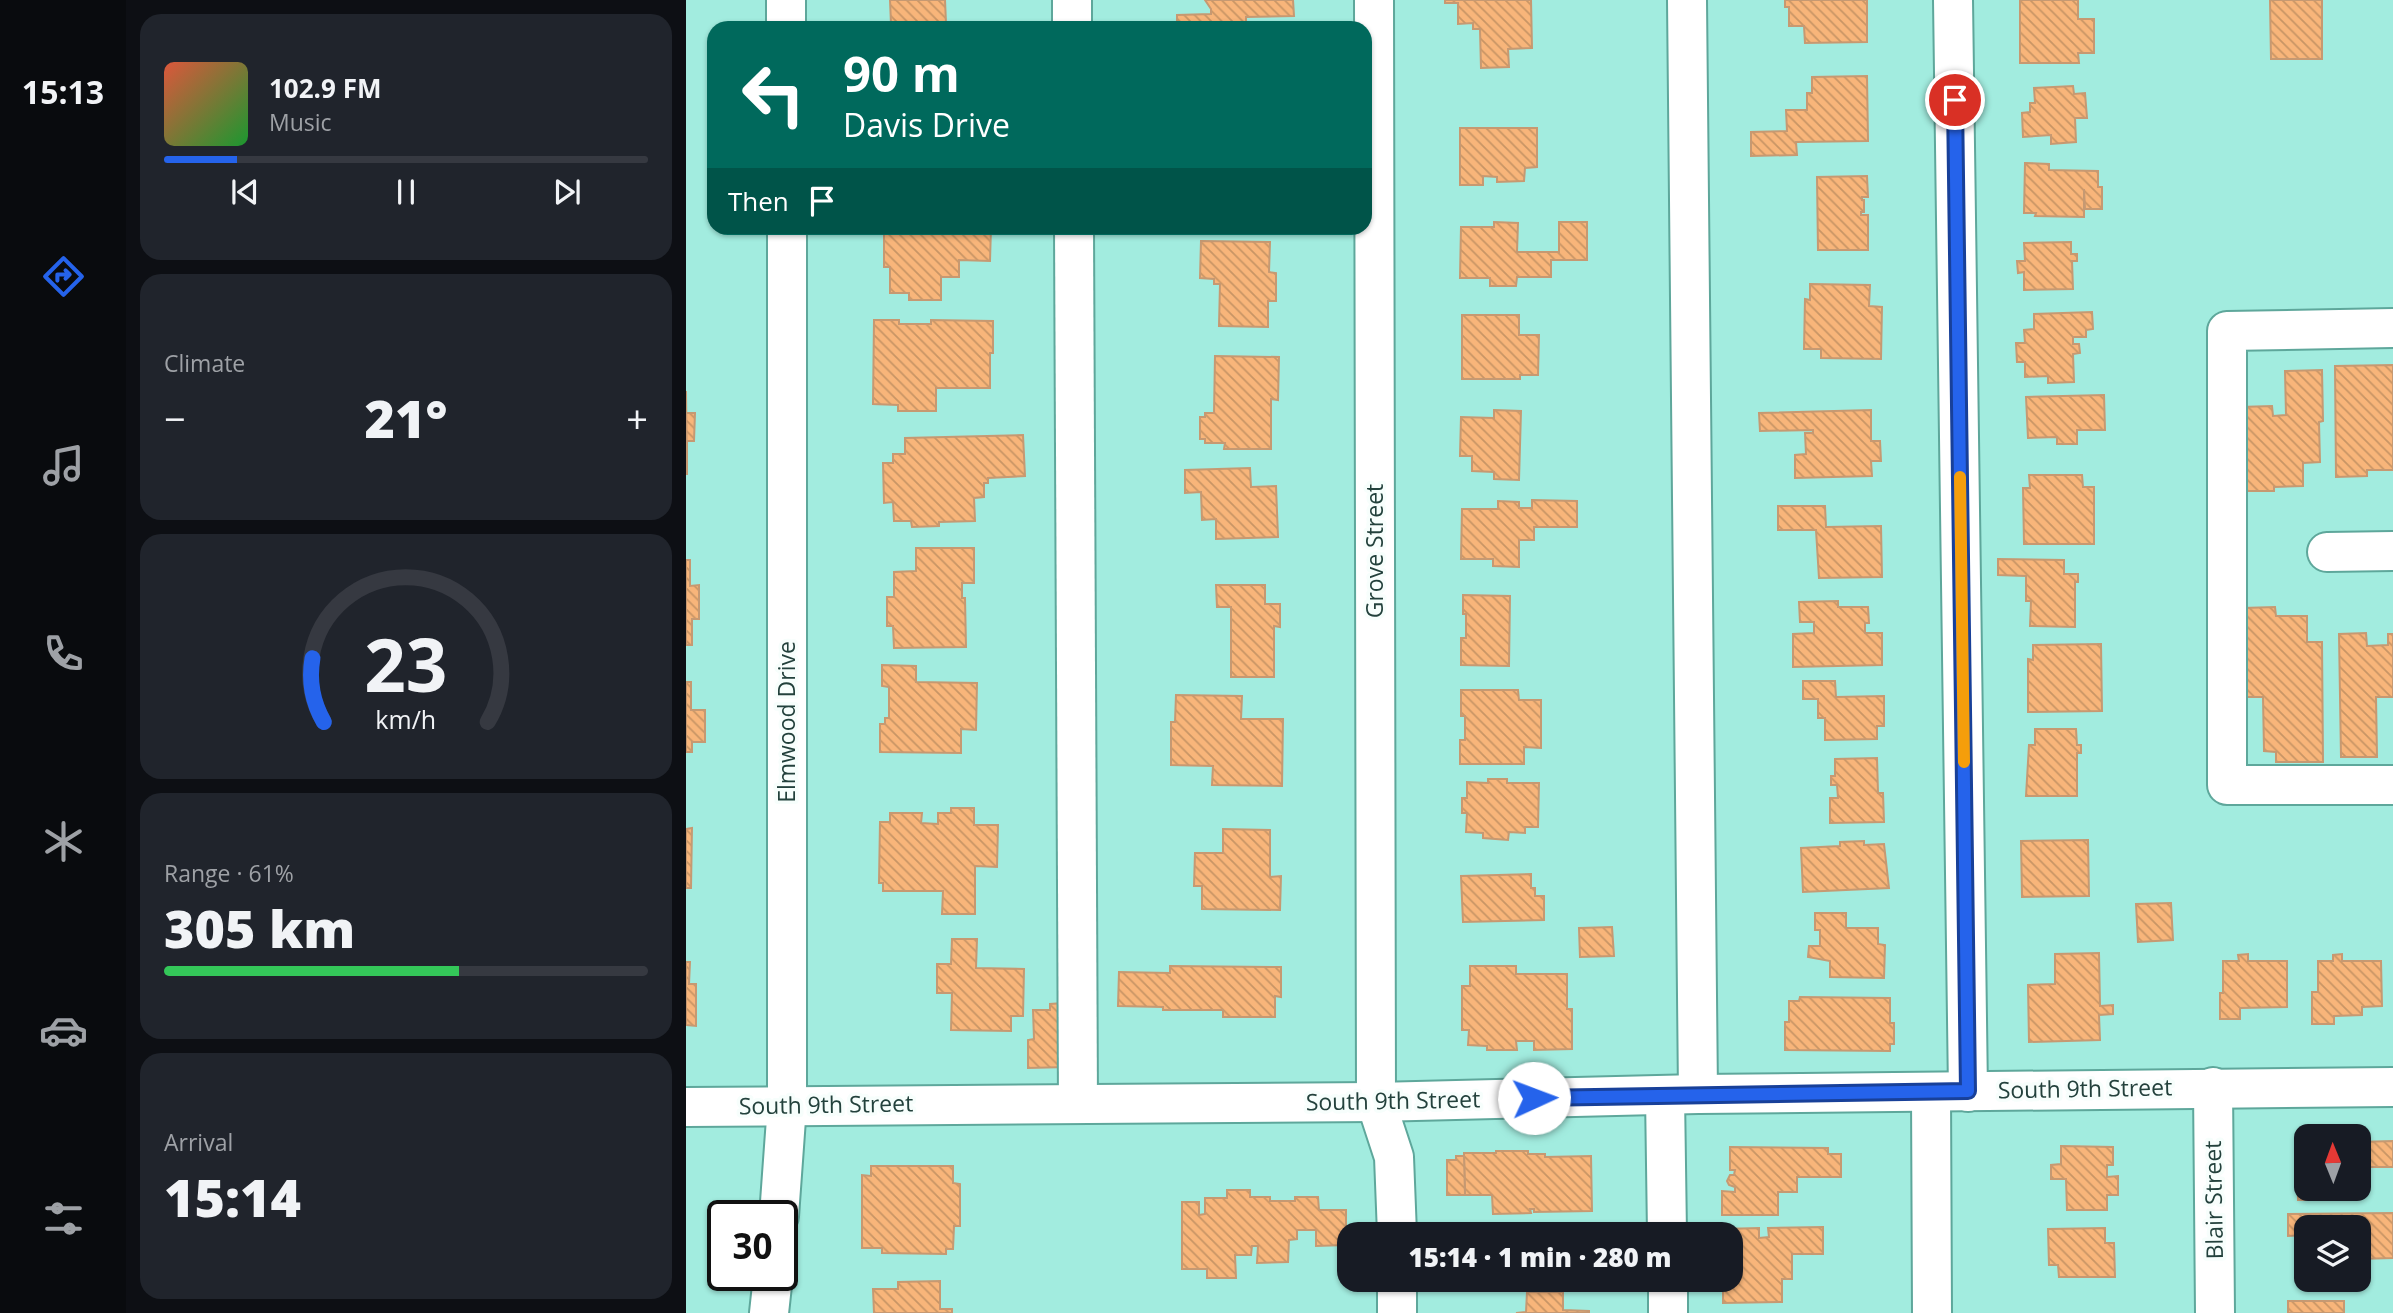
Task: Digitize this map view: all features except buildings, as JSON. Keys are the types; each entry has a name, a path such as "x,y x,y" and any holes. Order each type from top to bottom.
{"street":[{"path":"786,0 786,21"},
{"path":"1072,0 1072,21"},
{"name":"Grove Street","path":"1374,0 1376,1102 1394,1157 1397,1222"},
{"path":"1668,1222 1681,1094 1687,0"},
{"path":"1932,1313 1950,1092 1954,0"},
{"name":"Elmwood Drive","path":"780,1200 788,1105 787,235"},
{"path":"1074,235 1078,1104"},
{"path":"2393,328 2227,331 2227,785 2393,785"},
{"path":"2327,552 2393,551"},
{"name":"Blair Street","path":"2213,1087 2215,1313"},
{"name":"South 9th Street","path":"686,1107 1376,1102 1681,1094 2393,1087"},
{"path":"769,1313 771,1291"},
{"path":"1397,1292 1398,1313"},
{"path":"1668,1292 1668,1313"}],"slow traffic":[{"path":"1960,477 1964,762"}],"route":[{"path":"1534,1098 1968,1091 1955,100"}]}
